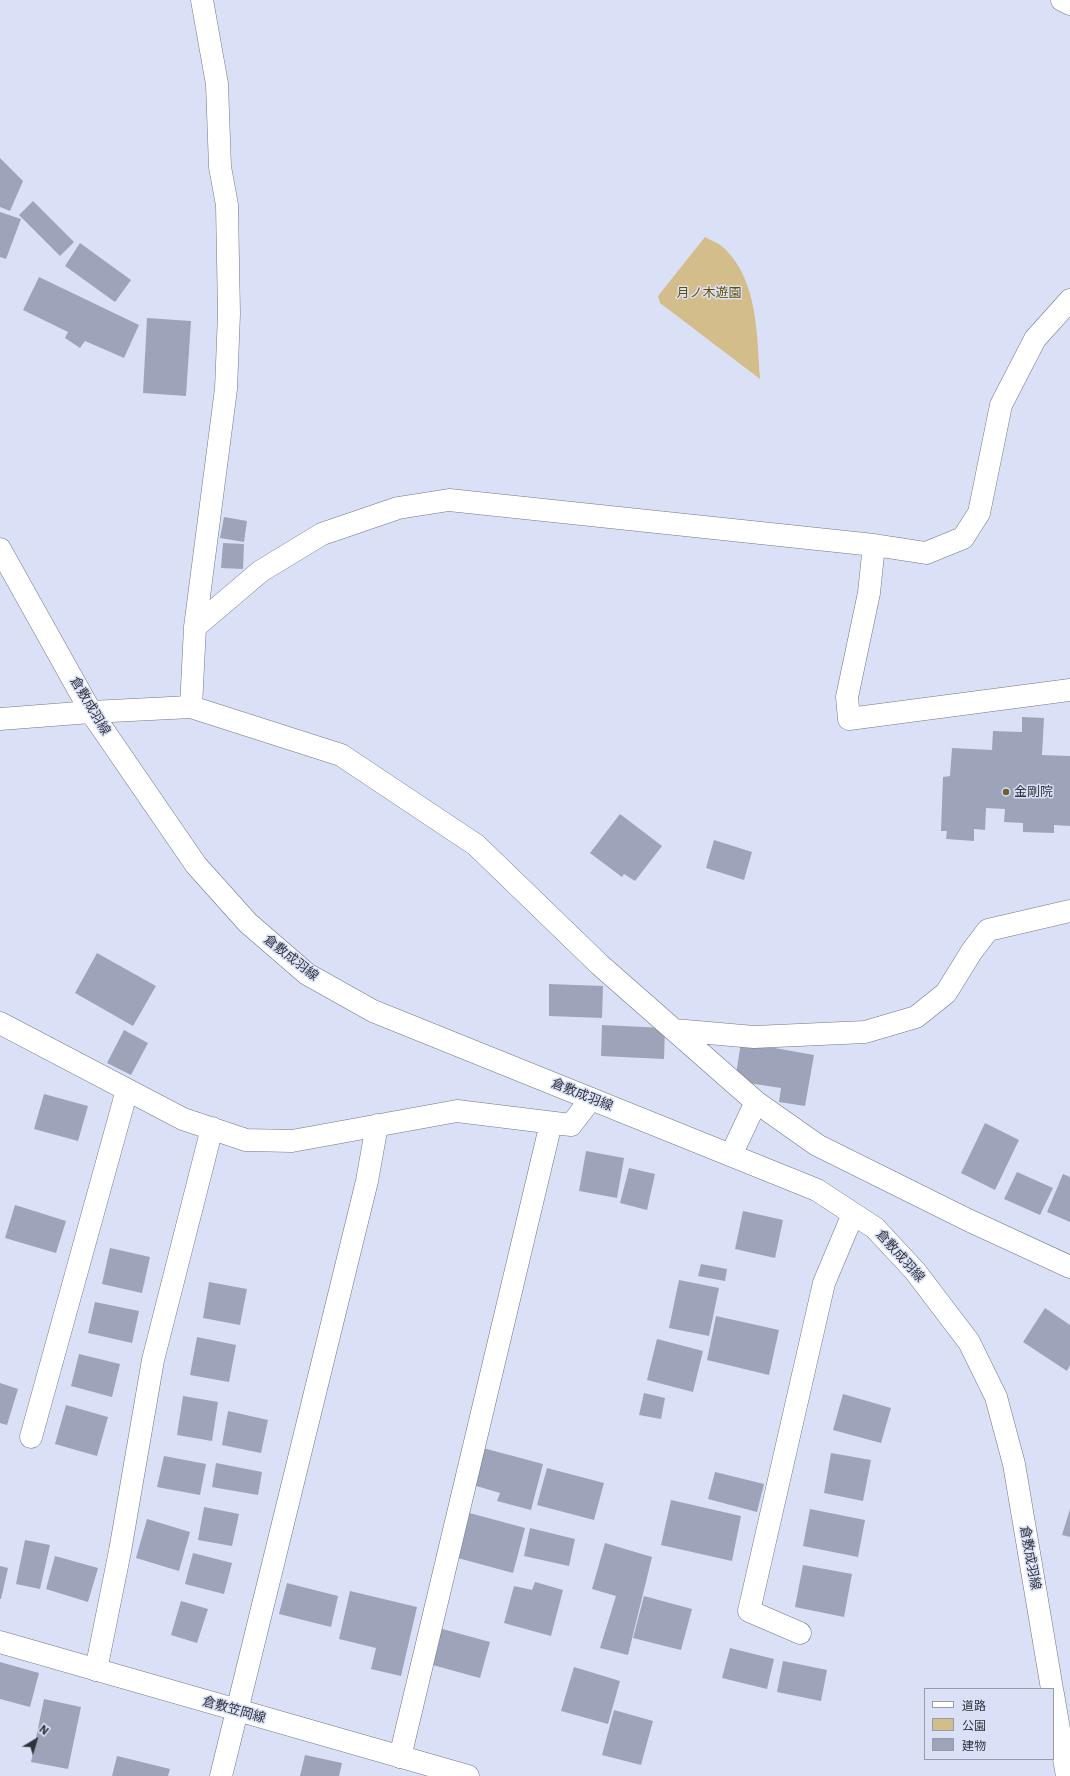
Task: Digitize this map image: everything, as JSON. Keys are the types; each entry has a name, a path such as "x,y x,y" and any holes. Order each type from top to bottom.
{"main road":[{"path":"191,707 195,626 226,389 229,314 227,205 220,167 217,84 202,0"},
{"path":"1062,0 1070,4"},
{"path":"195,626 261,571 322,534 398,508 449,500 874,545 926,553 963,538 979,513 1001,405 1035,339 1070,300"},
{"path":"874,545 869,593 847,697 849,719 1070,690"},
{"name":"倉敷成羽線","path":"0,549 91,712 196,865 248,923 307,974 373,1011 817,1190 875,1228 915,1271 969,1342 996,1397 1014,1464 1052,1688"},
{"path":"0,719 91,712 191,707 341,755 476,845 600,965 756,1102 817,1145 968,1220 1070,1267"},
{"path":"674,1030 754,1037 864,1032 916,1017 946,992 972,951 988,930 1070,911"},
{"path":"0,1023 183,1119 246,1140 292,1141 457,1112 571,1125 591,1099"},
{"path":"31,1437 127,1090"},
{"path":"731,1156 756,1102"},
{"path":"400,1757 551,1122"},
{"path":"221,1776 367,1181 377,1125"},
{"path":"96,1670 120,1551 153,1360 212,1128"},
{"path":"800,1633 749,1611 824,1283 853,1214"},
{"name":"倉敷笠岡線","path":"0,1642 468,1776"},
{"path":"1054,1700 1067,1776"}],"green space":[{"name":"月ノ木遊園","path":"705,237 719,244 726,250 737,263 744,278 754,311 760,379 660,303 658,296"}],"building":[{"path":"0,158 23,181 10,211 0,207"},
{"path":"33,201 74,242 60,256 19,215"},
{"path":"0,212 21,219 6,259 0,257"},
{"path":"80,243 131,280 115,302 65,266"},
{"path":"39,277 139,325 124,358 85,341 80,348 65,338 68,332 23,310"},
{"path":"147,318 191,321 186,396 143,393"},
{"path":"224,517 247,521 244,542 220,538"},
{"path":"223,543 244,544 243,569 221,568"},
{"name":"金剛院","path":"1022,717 1044,718 1042,755 1070,756 1070,826 1054,825 1054,833 1023,832 1023,823 1004,822 1005,809 986,808 985,830 974,829 974,841 946,839 947,831 941,831 943,777 950,776 952,748 992,750 993,731 1022,732"},
{"path":"620,814 662,846 635,881 624,874 622,877 590,853"},
{"path":"714,840 752,852 744,880 706,868"},
{"path":"97,953 156,986 133,1026 75,993"},
{"path":"549,984 603,986 602,1018 549,1016"},
{"path":"602,1025 665,1028 664,1059 601,1056"},
{"path":"124,1030 148,1043 131,1075 107,1063"},
{"path":"741,1042 814,1055 805,1106 779,1102 781,1088 735,1081"},
{"path":"44,1094 88,1106 78,1141 34,1129"},
{"path":"985,1123 1019,1140 995,1190 961,1173"},
{"path":"586,1151 624,1158 617,1198 579,1191"},
{"path":"629,1168 655,1174 647,1210 620,1203"},
{"path":"1017,1172 1053,1188 1040,1215 1004,1199"},
{"path":"1063,1174 1070,1177 1070,1222 1047,1212"},
{"path":"15,1205 66,1221 56,1253 5,1238"},
{"path":"743,1211 783,1220 775,1258 735,1249"},
{"path":"110,1248 150,1257 142,1293 102,1284"},
{"path":"701,1264 727,1269 725,1281 698,1276"},
{"path":"679,1280 719,1288 709,1336 669,1328"},
{"path":"209,1282 247,1289 240,1325 203,1318"},
{"path":"95,1302 139,1311 132,1343 88,1333"},
{"path":"1045,1308 1070,1325 1070,1365 1067,1371 1023,1342"},
{"path":"716,1316 779,1330 769,1375 707,1360"},
{"path":"197,1337 236,1345 229,1382 190,1375"},
{"path":"657,1339 703,1351 693,1392 647,1380"},
{"path":"79,1354 120,1364 112,1397 71,1386"},
{"path":"0,1383 18,1389 7,1425 0,1423"},
{"path":"644,1393 665,1398 661,1419 639,1415"},
{"path":"843,1394 891,1408 881,1443 833,1430"},
{"path":"183,1396 218,1402 212,1441 177,1435"},
{"path":"66,1405 108,1417 97,1456 55,1444"},
{"path":"228,1411 268,1420 261,1453 222,1445"},
{"path":"483,1448 543,1464 531,1510 497,1501 500,1493 473,1485"},
{"path":"831,1453 871,1460 863,1501 824,1493"},
{"path":"164,1456 206,1464 200,1495 157,1487"},
{"path":"216,1463 262,1472 258,1495 212,1487"},
{"path":"547,1468 604,1483 594,1520 537,1505"},
{"path":"715,1472 764,1484 757,1512 708,1499"},
{"path":"671,1500 741,1516 732,1561 661,1545"},
{"path":"204,1507 239,1514 232,1546 198,1540"},
{"path":"810,1509 865,1520 858,1557 803,1546"},
{"path":"1070,1509 1070,1537 1062,1535"},
{"path":"466,1512 525,1528 513,1573 454,1557"},
{"path":"147,1519 190,1532 179,1571 136,1558"},
{"path":"530,1528 575,1539 569,1566 524,1556"},
{"path":"25,1540 50,1545 40,1589 16,1584"},
{"path":"605,1543 652,1557 628,1655 600,1648 616,1596 592,1589"},
{"path":"193,1553 232,1563 224,1594 185,1584"},
{"path":"55,1556 98,1568 88,1602 46,1589"},
{"path":"803,1565 852,1574 844,1617 795,1607"},
{"path":"0,1566 8,1568 1,1599 0,1599"},
{"path":"535,1582 563,1590 551,1636 504,1623 514,1586 532,1590"},
{"path":"287,1583 338,1596 331,1627 279,1614"},
{"path":"350,1591 417,1607 401,1676 371,1669 376,1648 339,1639"},
{"path":"644,1596 692,1609 681,1650 633,1638"},
{"path":"181,1601 208,1609 197,1643 171,1635"},
{"path":"439,1628 490,1642 480,1678 429,1664"},
{"path":"730,1648 774,1659 767,1689 722,1678"},
{"path":"783,1661 827,1670 821,1701 777,1692"},
{"path":"0,1662 39,1673 30,1707 0,1699"},
{"path":"574,1667 620,1681 608,1724 561,1711"},
{"path":"44,1699 81,1707 68,1769 31,1762"},
{"path":"614,1710 653,1721 641,1765 602,1755"},
{"path":"305,1755 342,1763 339,1776 300,1776"},
{"path":"117,1756 170,1769 168,1776 112,1776"}],"place":[{"name":"金剛院","path":"1006,792"}]}
